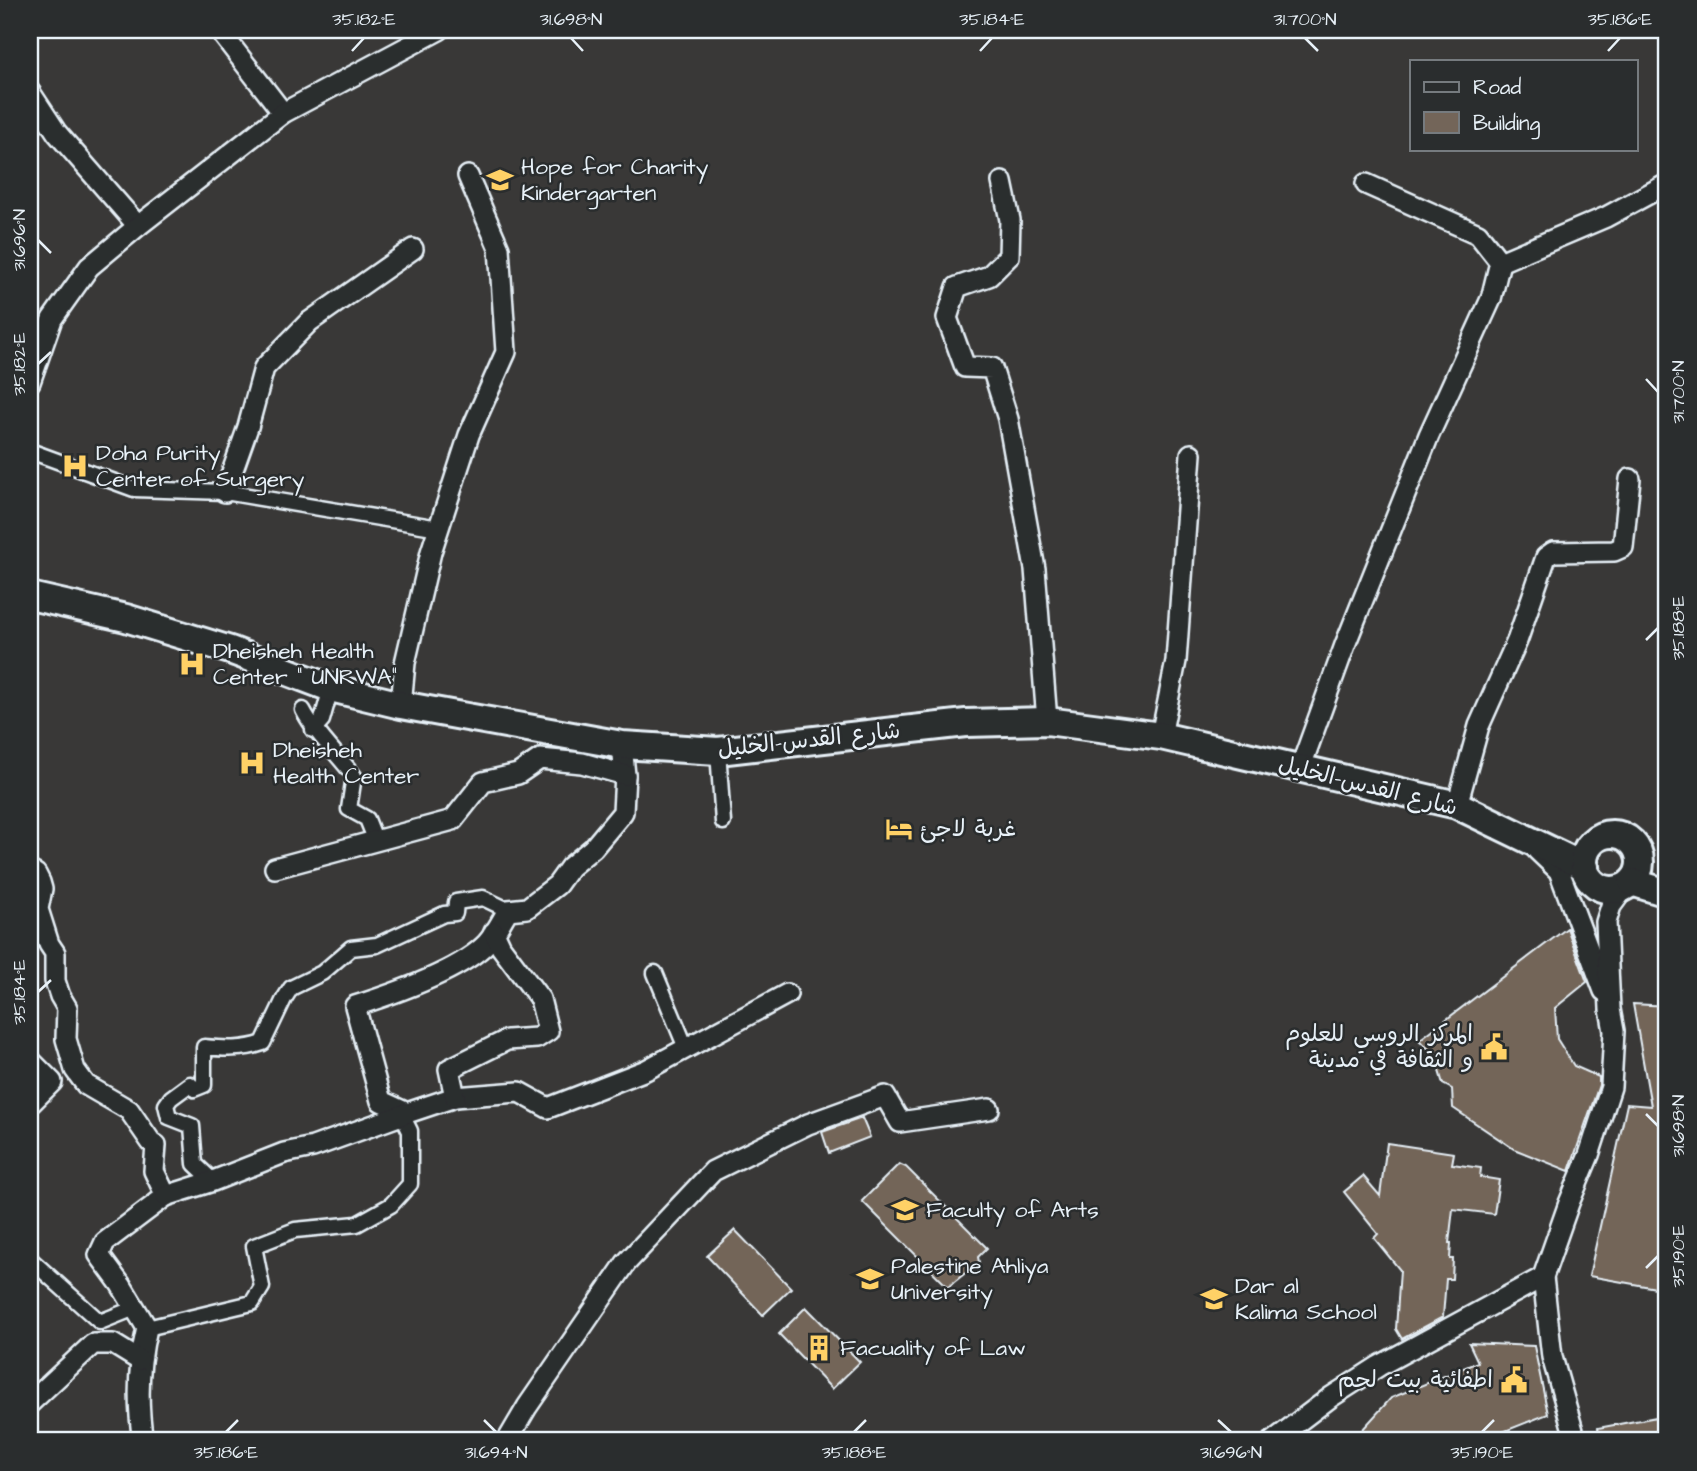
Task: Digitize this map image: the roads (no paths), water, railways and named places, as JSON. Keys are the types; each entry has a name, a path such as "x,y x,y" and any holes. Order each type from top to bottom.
{"main road":[{"name":"شارع القدس-الخليل","path":"31,601 126,618 230,650 331,688 401,705 622,745 718,751 967,723 1047,721 1161,736 1457,805 1585,867"},
{"path":"1614,834 1622,836 1636,848 1640,865 1629,884 1616,890 1598,887 1590,880 1585,867 1586,853 1596,839 1614,834"},
{"path":"1629,884 1667,893"}],"street":[{"path":"219,30 282,113"},
{"path":"30,382 51,319 89,267 282,113 433,31"},
{"path":"30,92 57,133 138,226"},
{"path":"401,705 405,663 439,528 469,435 506,352 499,248 468,176"},
{"path":"1002,182 1010,220 1009,256 989,276 957,287 947,318 965,368 992,368 1008,419 1035,569 1047,721"},
{"path":"1366,184 1478,234 1500,261"},
{"path":"1500,261 1606,217 1667,184"},
{"path":"225,492 248,427 264,368 309,322 413,249"},
{"path":"1300,769 1345,645 1429,435 1491,299 1500,261"},
{"path":"30,451 134,489 225,492 439,528"},
{"path":"1161,736 1175,661 1191,454"},
{"path":"1457,805 1479,726 1517,641 1546,556 1553,552 1614,551 1623,547 1630,479"},
{"path":"313,730 322,720 331,688"},
{"path":"303,710 313,730 334,750 354,776 349,808 367,819 375,839"},
{"path":"213,1181 195,1164 192,1126 169,1117 166,1105 190,1084 194,1089 204,1085 204,1047 242,1048 263,1043 292,988 323,973 351,948 377,945 444,914 455,913 456,902 483,898 508,910 527,908 556,885 570,867 593,848 623,811 625,775 622,745"},
{"path":"718,751 723,822"},
{"path":"275,868 453,820 483,782 518,774 540,760 582,763 625,775"},
{"path":"1529,842 1559,871 1610,1009"},
{"path":"30,871 36,874 42,889 38,909 49,944 55,953 55,981 67,1008 66,1040 75,1070 86,1086 129,1110 151,1142 156,1145 154,1171 166,1195"},
{"path":"1576,1441 1552,1357 1543,1277 1590,1155 1611,1087 1614,1031 1610,1009 1606,922 1611,906 1629,884"},
{"path":"147,1328 253,1304 262,1287 254,1246 295,1230 357,1224 391,1205 410,1184 410,1131 404,1114 381,1101 355,1006 402,991 469,959 488,942 508,910"},
{"path":"30,943 44,928"},
{"path":"455,1097 449,1069 507,1040 537,1038 548,1031 540,999 501,947 494,932"},
{"path":"655,973 686,1048"},
{"path":"143,1441 139,1360 147,1328 99,1255 105,1242 166,1195 455,1097 519,1093 548,1108 646,1070 787,994"},
{"path":"30,1060 52,1082"},
{"path":"30,1104 59,1076 75,1070"},
{"path":"507,1441 527,1407 626,1264 713,1171 808,1124 885,1096 900,1122 989,1109"},
{"path":"30,1259 100,1322 135,1308"},
{"path":"1273,1441 1378,1366 1543,1277"},
{"path":"30,1403 93,1343 113,1344 139,1360"}],"place":[{"name":"Hope for Charity Kindergarten","path":"500,180"},
{"name":"Doha Purity Center of Surgery","path":"75,466"},
{"name":"Dheisheh Health Center \" UNRWA\"","path":"192,664"},
{"name":"Dheisheh Health Center","path":"252,763"},
{"name":"غربة لاجئ","path":"899,829"},
{"name":"المركز الروسي للعلوم و الثقافة في مدينة","path":"1494,1047"},
{"name":"Faculty of Arts","path":"905,1210"},
{"name":"Palestine Ahliya University","path":"870,1279"},
{"name":"Dar al Kalima School","path":"1214,1299"},
{"name":"Facuality of Law","path":"819,1348"},
{"name":"اطفائية بيت لحم","path":"1514,1380"}]}
